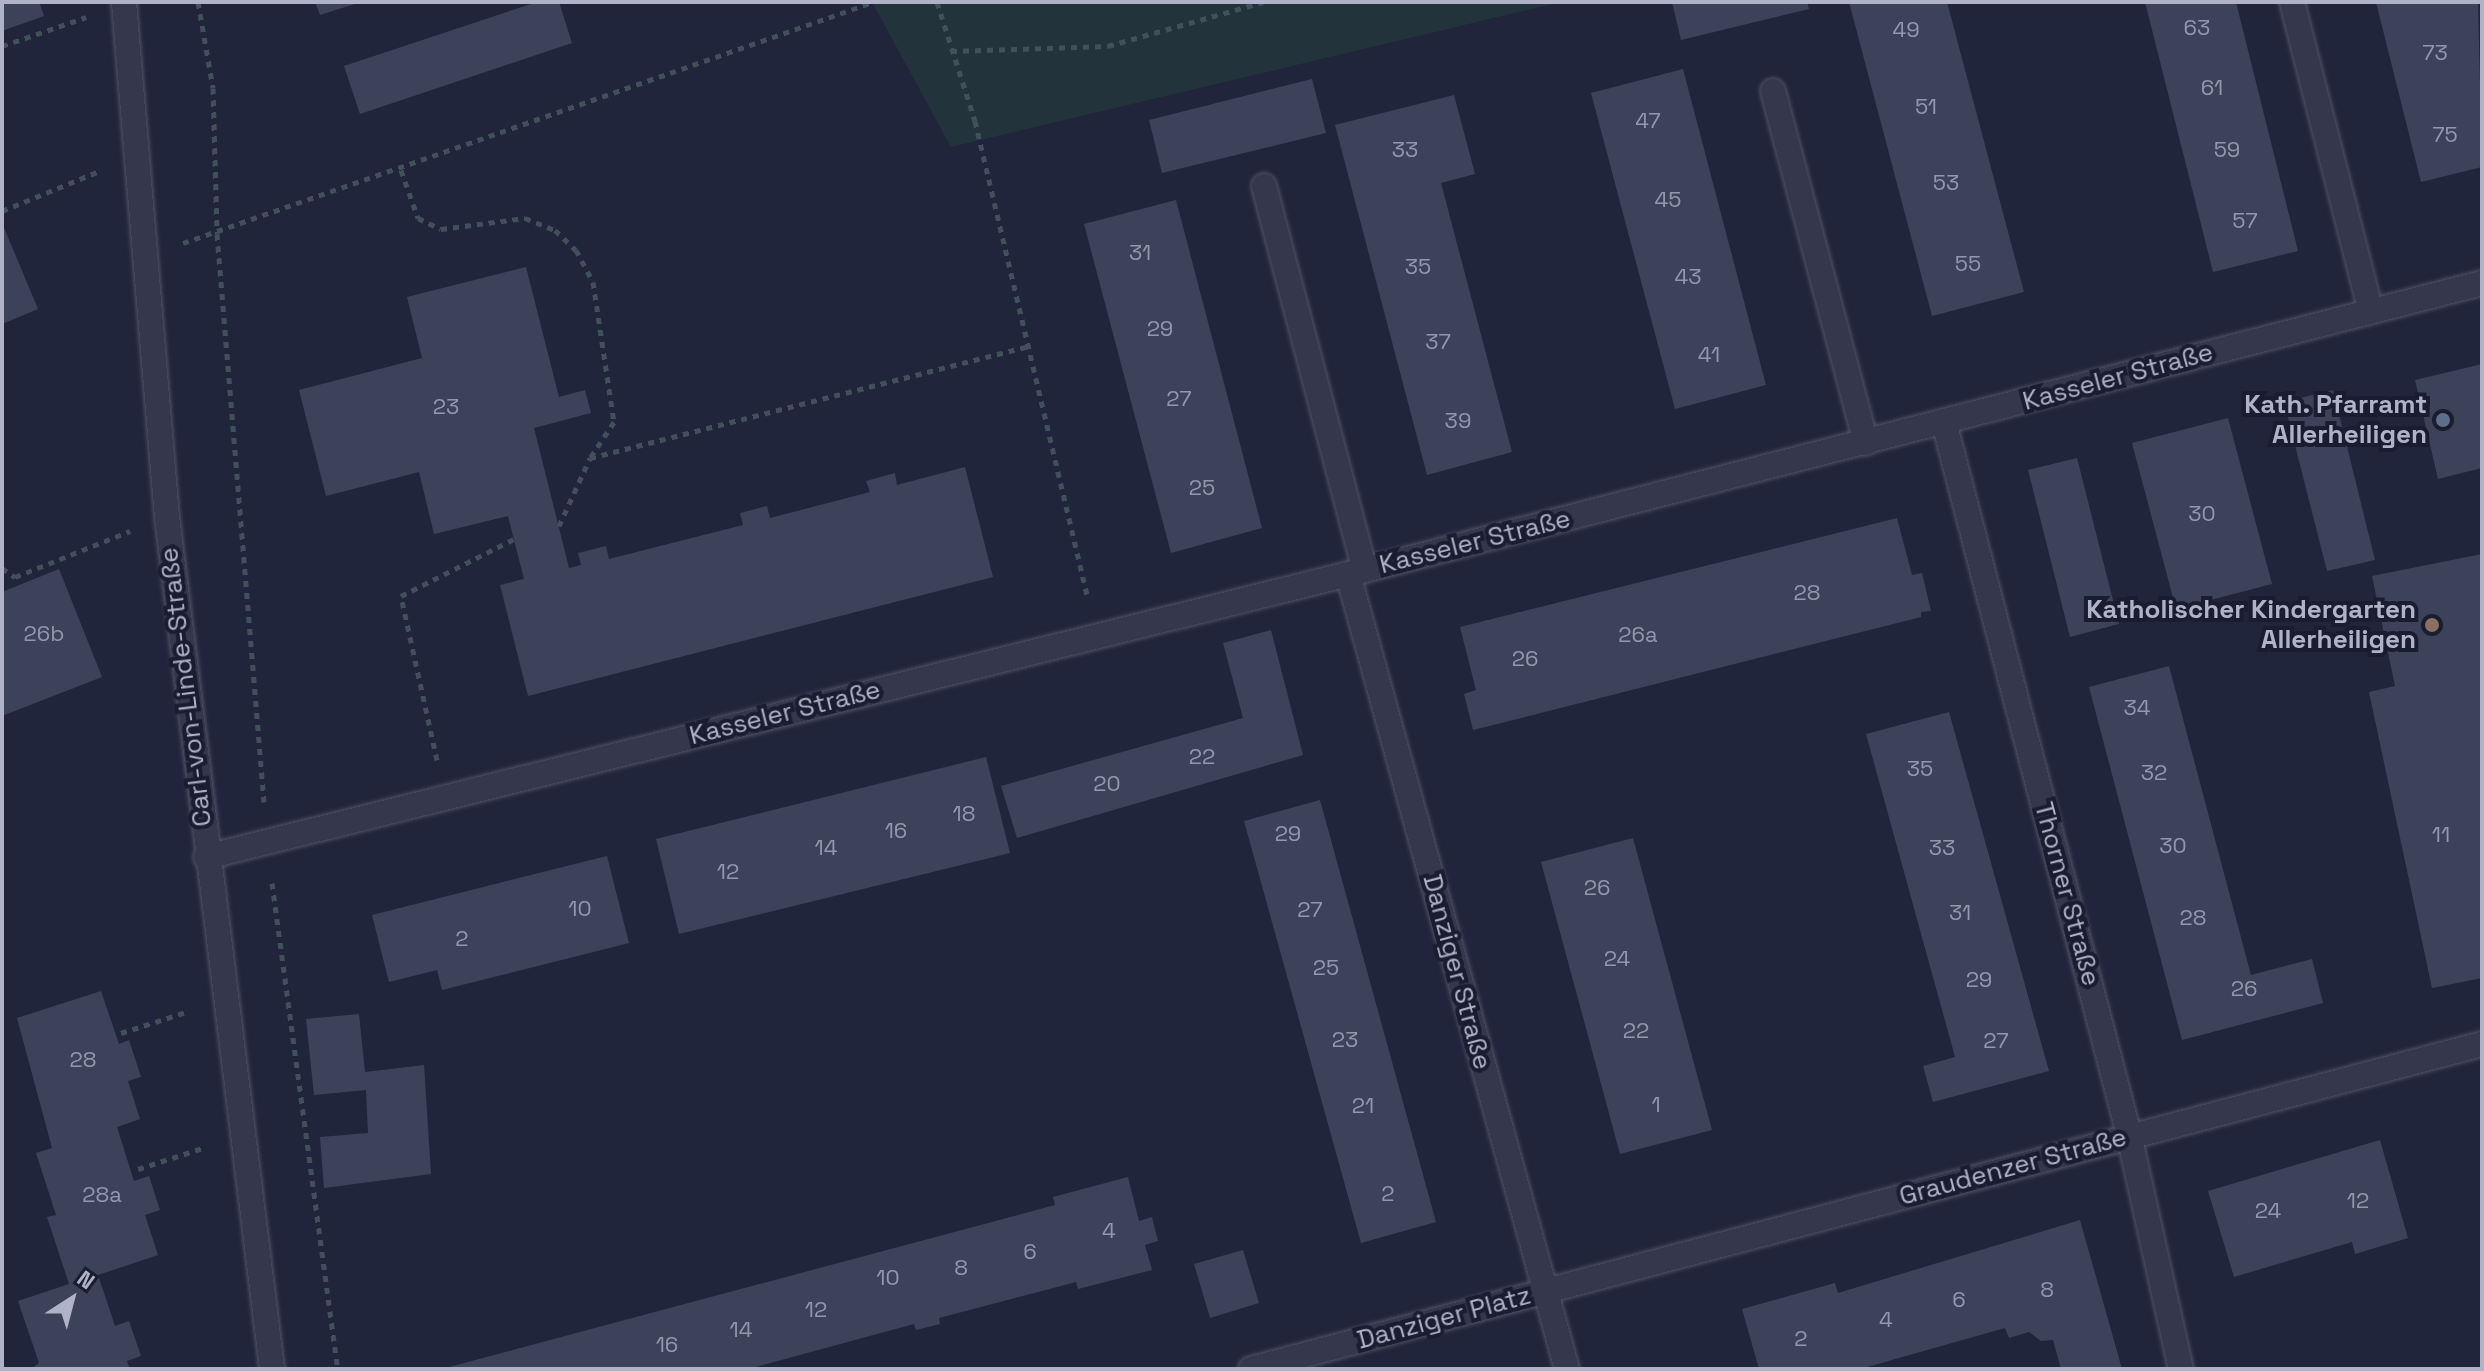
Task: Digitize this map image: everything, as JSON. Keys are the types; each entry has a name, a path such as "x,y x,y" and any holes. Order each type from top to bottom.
{"street":[{"name":"Carl-von-Linde-Straße","path":"124,2 167,517 206,857 272,1369"},
{"path":"2292,2 2371,311"},
{"path":"1773,91 1866,443"},
{"name":"Kasseler Straße","path":"1264,186 1356,572"},
{"name":"Kasseler Straße","path":"206,857 1356,572 2482,283"},
{"name":"Thorner Straße","path":"1944,422 2129,1135 2181,1369"},
{"name":"Danziger Straße","path":"1356,572 1544,1292 1567,1369"},
{"name":"Graudenzer Straße","path":"1544,1292 2482,1044"},
{"name":"Danziger Platz","path":"1251,1369 1544,1292"}],"path":[{"path":"198,2 213,88 217,234 267,843 338,1369"},
{"path":"146,254 217,234 873,2"},
{"path":"937,2 975,121 1097,636"},
{"path":"951,51 1108,46 1263,2"},
{"path":"2,46 55,27"},
{"path":"2,211 138,155"},
{"path":"401,170 418,218 441,229 525,218 555,230 576,250 593,282 614,422 590,458 559,526"},
{"path":"590,458 1027,347"},
{"path":"2,568 15,577 110,539"},
{"path":"446,796 401,596 514,539"},
{"path":"121,1033 146,1025"},
{"path":"138,1169 165,1160"}],"shaded area":[{"path":"872,2 1561,2 951,147"}],"building":[{"path":"2,2 39,2 44,16 2,31"},
{"path":"315,2 358,2 358,3 320,15"},
{"path":"537,2 559,2 572,43 360,114 344,66"},
{"path":"1672,2 1807,2 1809,9 1681,40"},
{"path":"1849,2 1947,2 2024,292 1932,316"},
{"path":"2145,2 2236,2 2298,251 2213,272"},
{"path":"2376,2 2478,2 2482,167 2421,182"},
{"path":"1683,69 1766,385 1675,409 1591,93"},
{"path":"1312,79 1326,133 1162,173 1149,120"},
{"path":"1454,95 1475,174 1441,183 1512,452 1427,475 1335,125"},
{"path":"1176,200 1262,528 1171,553 1084,224"},
{"path":"2,223 38,309 2,324"},
{"path":"526,267 559,397 585,390 591,413 534,428 569,568 581,565 578,553 606,546 609,559 743,525 740,513 767,506 770,518 870,492 866,481 895,473 897,485 965,467 993,577 528,696 500,585 524,579 508,516 434,534 419,472 326,496 299,390 422,358 407,297"},
{"path":"2482,364 2482,468 2438,479 2415,380"},
{"path":"2333,390 2375,560 2327,571 2284,402"},
{"path":"2228,418 2272,584 2176,609 2132,443"},
{"path":"2077,458 2119,624 2070,637 2028,470"},
{"path":"1897,518 1912,575 1922,573 1931,611 1921,612 1921,617 1473,730 1464,694 1476,690 1460,627"},
{"path":"2482,554 2482,978 2432,988 2369,692 2395,686 2372,576"},
{"path":"59,569 102,677 2,716 2,592"},
{"path":"1271,630 1303,755 1017,838 1001,786 1243,718 1223,643"},
{"path":"2169,666 2251,975 2312,959 2323,1003 2182,1040 2089,687"},
{"path":"1949,712 2049,1071 1933,1102 1923,1066 1955,1057 1866,734"},
{"path":"986,757 1010,853 679,934 656,839"},
{"path":"1320,800 1436,1222 1361,1243 1244,821"},
{"path":"1633,838 1712,1130 1620,1154 1541,862"},
{"path":"607,856 629,943 442,990 437,970 389,982 372,915"},
{"path":"101,991 119,1044 129,1040 141,1077 128,1081 140,1119 117,1127 134,1181 149,1176 160,1210 145,1215 158,1255 98,1275 115,1326 129,1321 141,1356 127,1361 130,1369 31,1369 39,1363 18,1301 69,1284 47,1217 56,1215 36,1153 52,1148 17,1018"},
{"path":"359,1014 365,1072 424,1065 431,1174 324,1188 320,1137 368,1133 366,1090 314,1095 306,1019"},
{"path":"2380,1140 2408,1238 2355,1254 2352,1242 2234,1277 2208,1191"},
{"path":"1128,1177 1139,1221 1152,1217 1158,1241 1145,1245 1152,1270 1078,1289 1076,1282 939,1318 940,1324 916,1330 914,1324 748,1369 442,1369 1055,1205 1053,1197"},
{"path":"2080,1220 2122,1369 2061,1369 2053,1340 2041,1341 2029,1332 2009,1338 2005,1328 1860,1369 1759,1369 1742,1309 1835,1283 1838,1293"},
{"path":"1243,1250 1259,1303 1210,1318 1194,1264"}],"place":[{"name":"Kath. Pfarramt Allerheiligen","path":"2443,420"},
{"name":"Katholischer Kindergarten Allerheiligen","path":"2432,625"}]}
